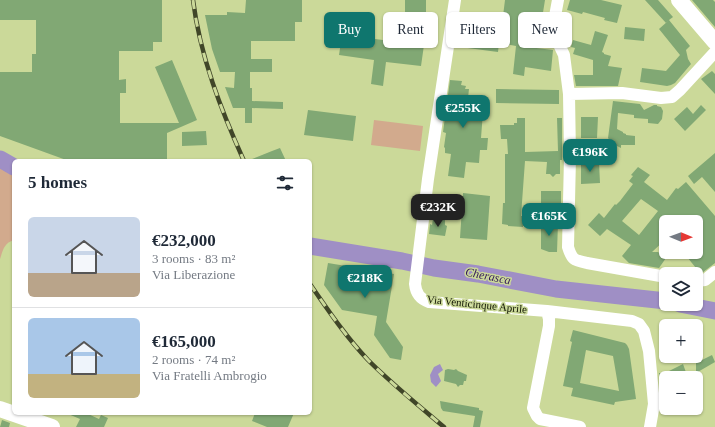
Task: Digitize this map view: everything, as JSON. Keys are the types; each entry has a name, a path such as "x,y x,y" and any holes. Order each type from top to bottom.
{"main road":[{"path":"680,0 715,42"},
{"path":"0,409 12,413"},
{"path":"17,415 52,427"}],"street":[{"name":"Via Venticinque Aprile","path":"455,0 429,172 415,284 416,291 419,297 429,302 547,312 632,321 639,324 644,331 649,351 654,404 650,427"},
{"path":"558,0 553,27 555,36 564,55 569,94 570,157 568,247 571,256 576,260 587,263 659,276"},
{"path":"569,94 622,93 661,98 672,96 680,90 715,52"},
{"path":"703,279 715,272"},
{"path":"547,312 550,319 549,326 533,408 540,419 580,427"}],"shaded area":[{"path":"374,120 423,126 420,151 371,145"},
{"path":"0,163 12,169 12,241 6,245 0,259"},
{"path":"440,364 443,370 438,374 441,381 436,387 431,382 430,375 434,367"}],"building":[{"path":"0,0 162,0 162,42 153,42 153,51 119,51 119,80 126,79 126,93 120,93 120,123 179,123 155,67 172,60 197,120 167,133 167,159 63,159 0,136 0,72 32,72 32,54 36,54 36,20 0,20"},
{"path":"246,0 302,0 302,22 295,22 295,41 251,41 251,59 272,59 272,72 250,72 252,101 283,102 283,109 252,108 252,123 245,123 245,108 233,108 225,87 234,88 235,72 220,72 212,49 205,15 227,15 227,12 245,13"},
{"path":"405,0 426,0 426,12 405,12"},
{"path":"505,0 545,0 543,12 518,12 518,48 553,50 551,71 525,67 524,76 513,74 516,46 510,45 510,12 504,12"},
{"path":"570,0 601,0 622,5 617,23 583,12 582,14 567,10"},
{"path":"645,0 658,0 673,17 669,20 690,46 686,50 691,64 675,83 671,85 667,86 640,82 642,68 666,71 680,55 659,29 666,23"},
{"path":"692,0 713,0 715,2 715,27"},
{"path":"625,27 645,29 644,41 624,39"},
{"path":"595,31 608,35 602,52 611,56 608,66 622,68 618,86 576,86 574,75 593,75 593,60 573,54 575,48 572,47 573,40 591,45"},
{"path":"375,39 383,40 383,48 424,48 421,66 386,62 383,86 371,84 374,60 339,55 340,48 375,48"},
{"path":"468,48 498,48 498,52"},
{"path":"712,71 715,74 715,94 701,79"},
{"path":"450,80 462,81 461,85 466,86 465,89 469,89 468,98 484,99 481,138 488,138 487,150 480,150 479,163 466,162 464,178 448,176 451,154 445,153 444,147 446,133 443,132"},
{"path":"496,89 559,90 559,104 496,103"},
{"path":"613,101 640,104 644,110 657,105 661,107 663,111 662,119 658,124 648,123 648,119 634,118 634,115 618,113 617,129 626,135 635,136 635,145 621,145 621,148 613,144 608,138"},
{"path":"701,105 706,110 685,131 674,119 687,107 693,114"},
{"path":"308,110 356,116 353,141 304,135"},
{"path":"581,117 598,117 597,138 581,138"},
{"path":"517,118 525,118 525,152 558,151 557,118 562,118 562,160 560,160 560,174 556,174 553,177 550,174 546,174 547,162 525,161 521,216 528,216 527,226 523,227 502,224 503,203 505,203 505,154 508,154 507,139 501,139 500,125 514,125 514,123 517,123"},
{"path":"206,131 207,145 182,146 182,132"},
{"path":"280,148 285,159 252,159"},
{"path":"715,153 715,192 702,177 694,184 688,176"},
{"path":"581,162 599,162 600,183 581,184"},
{"path":"638,167 650,175 644,182 667,200 676,188 678,189 686,182 715,216 715,263 703,272 703,267 695,267 689,259 703,259 703,215 659,215 659,246 652,252 659,253 659,259 665,259 659,268 629,263 622,256 631,245 607,229 600,236 588,225 599,213 604,218 615,204 616,205 620,201 633,184 629,181 633,176 631,175","holes":["641,199 658,211 639,235 622,221"]},
{"path":"541,191 561,191 561,205 541,205"},
{"path":"463,193 490,196 487,240 460,238"},
{"path":"433,219 445,220 445,225 447,226 445,236 429,234 430,224 432,225"},
{"path":"541,223 558,223 557,252 549,252 541,249"},
{"path":"328,263 394,274 386,322 403,347 401,360 390,358 374,335 377,316 342,310 324,285"},
{"path":"573,330 625,343 629,349 636,399 615,402 614,405 571,396 573,388 563,386 572,342 570,341","holes":["586,350 613,356 619,391 580,383"]},
{"path":"712,355 715,362 699,371 696,371 696,363 703,363 703,360"},
{"path":"683,364 686,371 669,371"},
{"path":"456,369 467,375 466,381 464,381 463,385 458,387 456,384 444,381 445,370"},
{"path":"440,401 479,408 479,410 483,411 480,427 473,427 475,416 443,411"},
{"path":"71,415 90,415 99,419 101,415 108,418 104,427 76,427 80,419"},
{"path":"254,415 293,415 288,427 267,427 252,421"},
{"path":"2,420 10,423 9,427 0,427"}],"waterway":[{"name":"Cherasca","path":"0,159 12,166"},
{"name":"Cherasca","path":"312,246 402,261 434,268 478,274 556,289 659,300"},
{"name":"Cherasca","path":"703,309 715,311"}],"railway":[{"path":"193,0 196,21 212,82 243,159"},
{"path":"312,287 345,333 368,360 444,427"}]}
